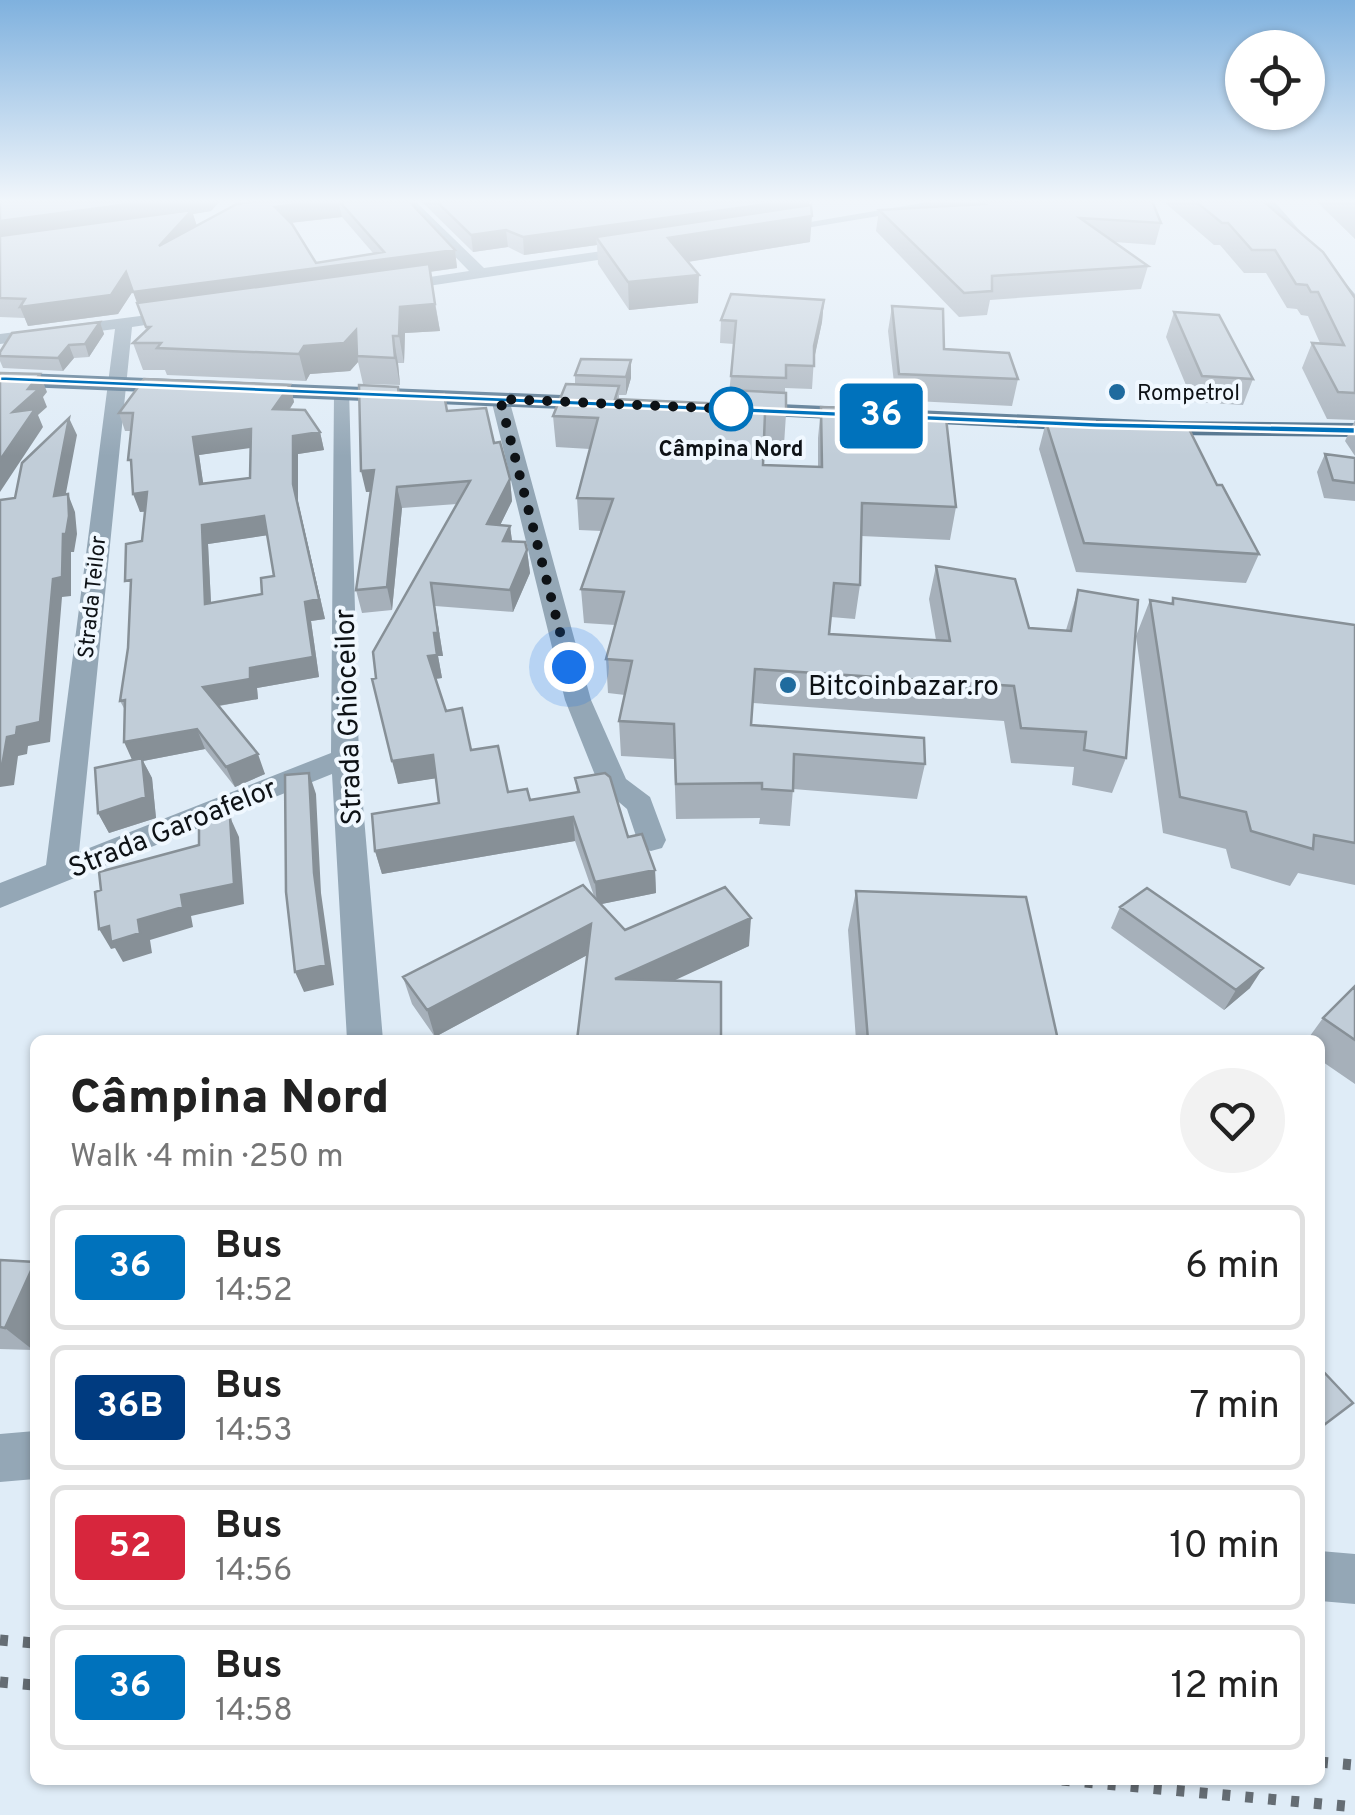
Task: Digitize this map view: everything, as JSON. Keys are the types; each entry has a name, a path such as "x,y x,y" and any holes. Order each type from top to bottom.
{"main road":[{"path":"0,379 639,405"},
{"path":"718,409 1170,428 1355,430"},
{"path":"1170,428 1228,435 1355,440"}],"street":[{"path":"376,289 399,286"},
{"path":"0,339 198,314"},
{"name":"Strada Teilor","path":"61,872 114,384 124,324"},
{"name":"Strada Ghioceilor","path":"343,392 344,758 365,1035"},
{"path":"500,399 578,700 614,785 640,804 651,840"},
{"name":"Strada Garoafelor","path":"0,896 344,758"},
{"path":"0,1458 30,1455"},
{"path":"1325,1576 1355,1579"}],"building":[{"path":"0,286 117,286 111,295 20,307 25,299 0,298"},
{"path":"131,286 181,286 133,292"},
{"path":"267,286 432,286 435,304 400,307 399,336 393,336 395,358 357,356 356,330 344,343 304,346 299,354 157,348 161,343 133,343 150,327 146,327 137,303"},
{"path":"957,286 992,286 992,291 964,293"},
{"path":"1307,286 1346,286 1355,298 1355,393 1338,392 1312,343 1344,345 1318,292 1311,292"},
{"path":"731,294 824,300 814,366 786,365 786,378 731,376 736,321 721,320"},
{"path":"892,306 943,309 944,349 1009,353 1018,379 899,374"},
{"path":"1174,312 1219,315 1253,379 1202,376"},
{"path":"100,322 85,344 69,345 58,358 0,356 12,333"},
{"path":"581,359 631,360 626,377 575,375"},
{"path":"0,373 40,374 28,389 39,389 13,412 35,409 0,460"},
{"path":"144,379 290,385 273,409 305,410 320,432 293,436 293,484 319,599 305,602 313,657 250,668 250,679 203,687 258,754 226,767 197,729 124,742 125,700 120,701 128,648 131,580 125,581 126,544 142,541 147,492 133,494 128,460 133,413 119,413","holes":["251,429 250,478 200,484 193,437","264,516 274,576 261,578 262,594 205,604 202,525"]},
{"path":"566,384 619,386 615,399 728,404 730,390 786,393 786,414 765,413 763,465 822,467 821,407 856,408 856,415 946,418 956,507 862,503 860,585 834,583 829,634 950,641 936,566 1015,579 1029,628 1071,631 1078,590 1138,600 1126,758 1084,750 1086,732 1021,728 1014,686 755,669 751,725 924,738 925,764 794,754 793,791 762,789 762,783 676,784 674,724 619,721 632,661 606,659 624,592 581,589 613,499 577,498 598,418 553,416"},
{"path":"359,385 398,387 399,398 444,394 447,411 486,408 494,443 500,442 510,479 487,524 510,526 503,541 525,542 527,550 510,590 431,583 438,633 434,633 437,655 428,656 446,711 462,708 471,750 498,746 508,792 527,789 530,800 579,792 575,778 605,773 610,777 628,837 642,834 655,870 595,882 573,817 375,851 372,814 439,803 433,755 392,761 372,679 376,678 373,652 470,481 397,487 387,587 356,590 374,470 361,471"},
{"path":"69,418 54,496 68,494 69,516 63,534 62,577 53,579 40,722 17,727 16,735 7,737 0,766 0,500 15,498 22,463"},
{"path":"1046,422 1188,427 1259,554 1084,543"},
{"path":"1325,454 1355,458 1355,483 1333,480"},
{"path":"1173,598 1355,625 1355,843 1314,835 1313,849 1251,831 1246,812 1180,797 1150,600 1173,604"},
{"path":"142,758 146,797 98,813 95,768"},
{"path":"309,773 314,873 326,965 295,972 286,892 285,775"},
{"path":"230,817 234,884 181,895 183,907 138,920 140,933 111,942 109,926 99,929 95,892 101,890 99,872 199,845 199,823"},
{"path":"583,885 625,930 725,887 751,918 615,979 721,982 721,1035 578,1035 591,924 427,1010 403,977"},
{"path":"1147,888 1263,968 1236,990 1120,907"},
{"path":"856,891 1026,897 1057,1035 868,1035"},
{"path":"1355,986 1355,1040 1323,1018"},
{"path":"0,1260 30,1262 30,1273 5,1328 0,1327"},
{"path":"1325,1373 1353,1403 1325,1424"}],"railway":[{"path":"0,1640 30,1643"},
{"path":"0,1682 30,1685"},
{"path":"1325,1762 1355,1765"},
{"path":"1116,1785 1355,1807"}],"bus line":[{"name":"36","path":"0,379 1170,428 1355,430"}],"place":[{"name":"Rompetrol","path":"1117,392"},
{"name":"Câmpina Nord","path":"731,409"},
{"name":"Bitcoinbazar.ro","path":"788,685"}],"route":[{"path":"569,667 500,399 731,409"}]}
